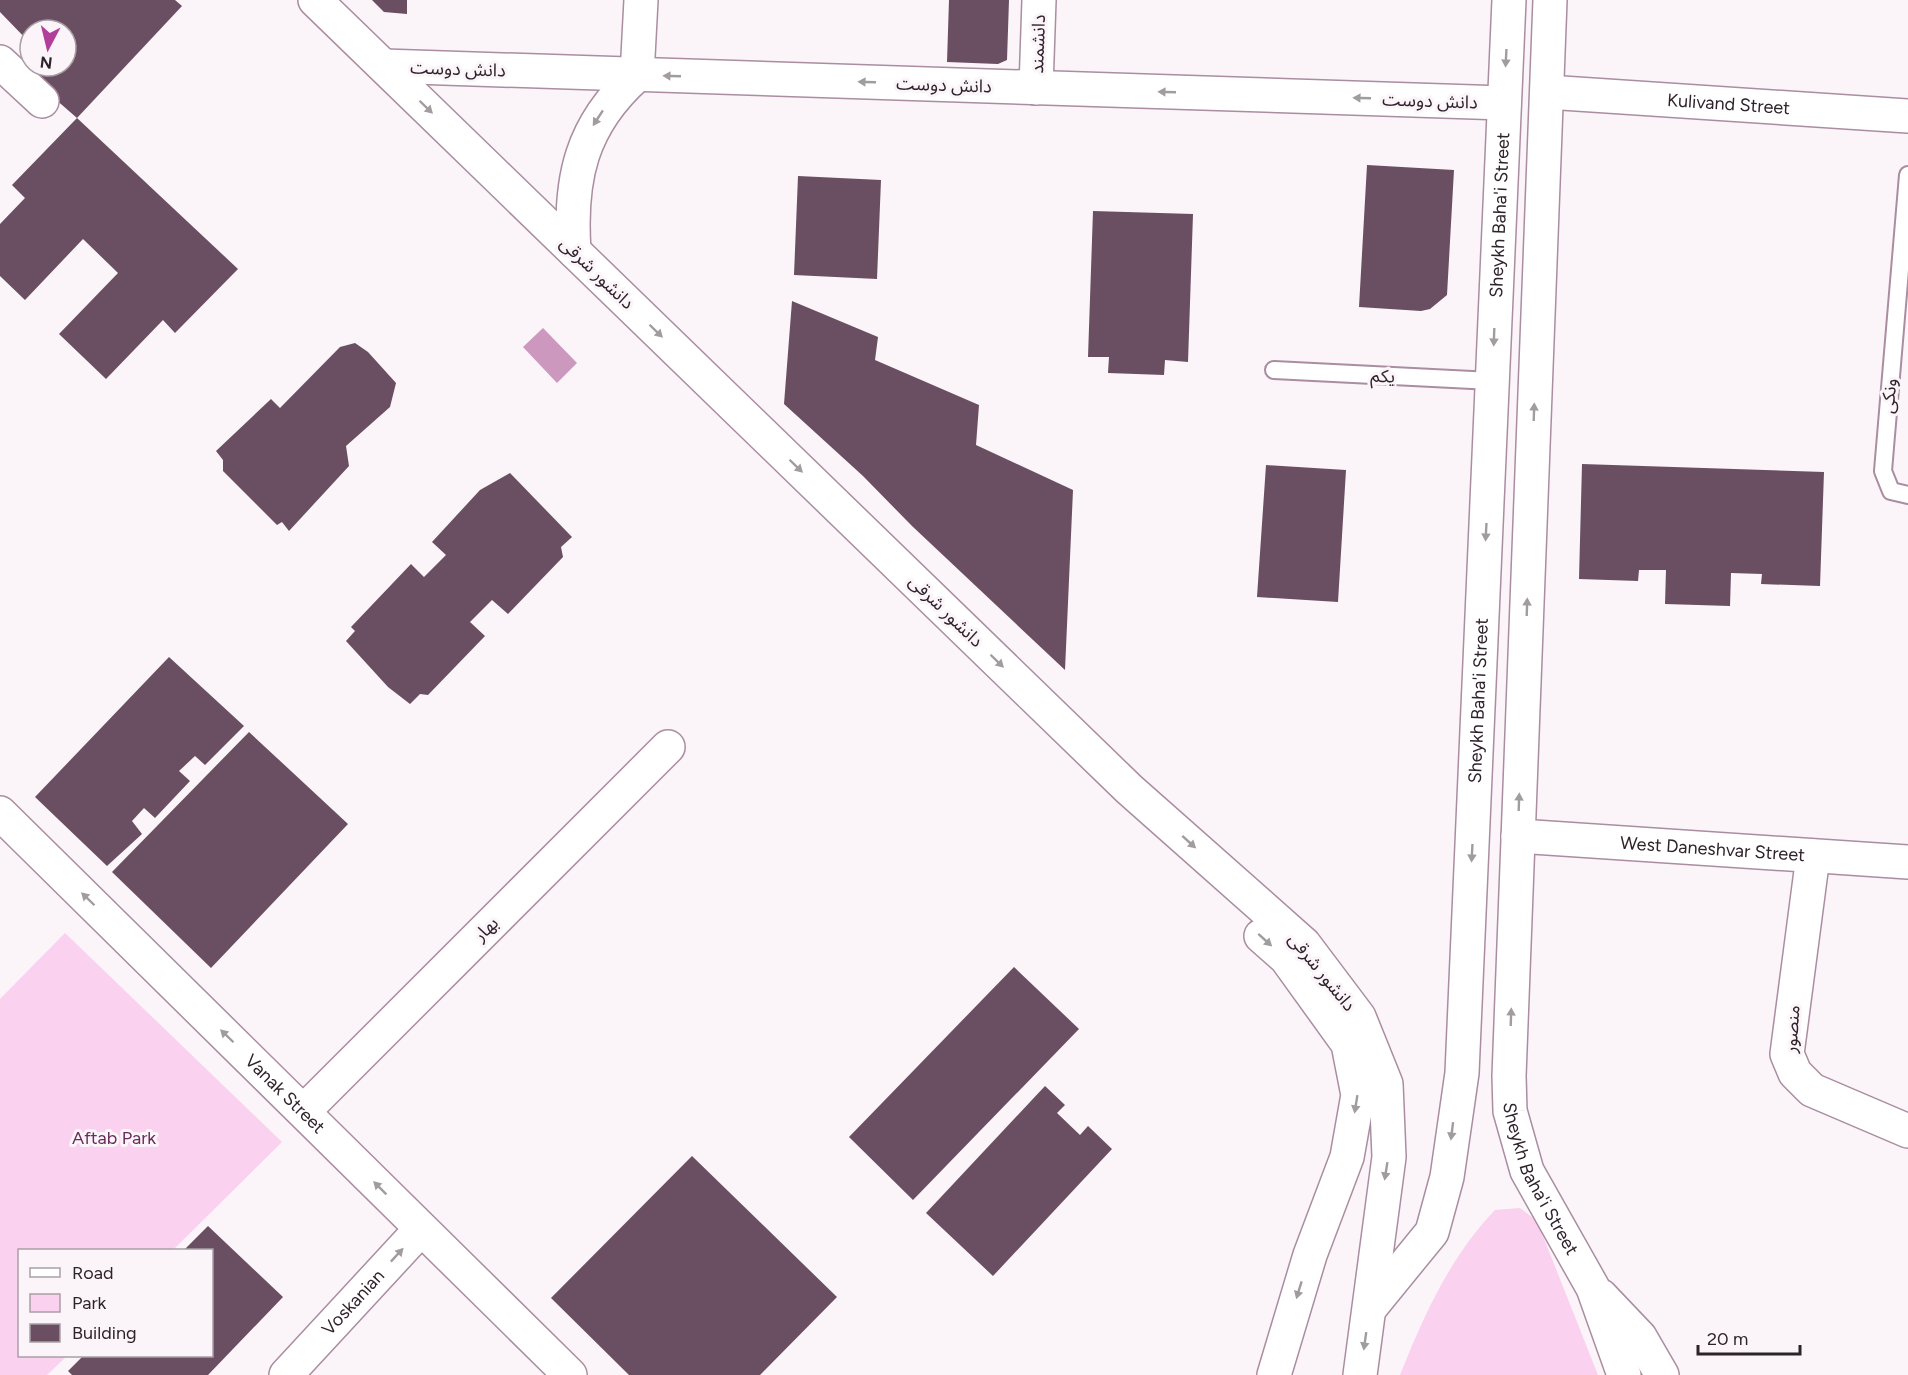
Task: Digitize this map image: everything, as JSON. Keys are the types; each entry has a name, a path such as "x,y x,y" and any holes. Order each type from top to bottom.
{"main road":[{"name":"دانشور شرقی","path":"315,0 1129,789 1304,944 1359,1017 1386,1084 1389,1157 1379,1217 1370,1308"},
{"path":"574,251 572,211 579,162 594,125 614,95 637,75 641,0"},
{"name":"دانشمند","path":"1036,88 1039,0"},
{"name":"Sheykh Baha'i Street","path":"1370,1308 1432,1232 1447,1178 1462,1073 1509,0"},
{"name":"Sheykh Baha'i Street","path":"1550,0 1509,1076 1510,1110 1527,1171 1593,1288 1624,1375"},
{"path":"0,62 42,101"},
{"name":"دانش دوست","path":"384,66 1504,103"},
{"name":"Kulivand Street","path":"1547,92 1908,116"},
{"name":"بهار","path":"304,1111 668,747"},
{"path":"1129,789 1158,843 1286,958 1348,1044 1358,1095 1347,1157 1310,1255 1274,1375"},
{"name":"Vanak Street","path":"0,813 570,1375"},
{"name":"West Daneshvar Street","path":"1518,836 1908,862"},
{"name":"منصور","path":"1813,856 1787,1054 1795,1073 1812,1090 1908,1131"},
{"name":"Voskanian","path":"286,1375 422,1229"},
{"path":"1593,1288 1640,1337 1662,1375"},
{"path":"1360,1375 1370,1308"}],"lane":[{"name":"ونکی","path":"1908,175 1883,471 1891,491 1908,495"},
{"name":"یکم","path":"1274,370 1492,381"}],"green space":[{"name":"Aftab Park","path":"65,933 282,1142 174,1249 18,1249 18,1357 66,1357 47,1375 0,1375 0,999"},
{"path":"1520,1208 1537,1221 1598,1375 1400,1375 1429,1309 1451,1267 1465,1247 1495,1210"}],"shaded area":[{"path":"543,328 577,363 557,383 523,347"}],"building":[{"path":"0,0 175,0 182,6 77,118 31,78 78,78 78,18 18,18 18,31 0,12"},
{"path":"372,0 407,0 407,14 384,12"},
{"path":"949,0 1009,0 1007,60 998,64 947,62"},
{"path":"77,118 238,269 175,333 163,320 106,379 59,334 118,273 83,239 25,300 0,276 0,224 25,198 12,185"},
{"path":"1367,165 1454,170 1447,295 1430,309 1421,311 1359,307"},
{"path":"798,176 881,180 877,279 794,275"},
{"path":"1093,211 1193,214 1188,362 1165,360 1164,375 1108,373 1109,357 1088,357"},
{"path":"792,301 878,337 875,360 979,405 976,445 1073,490 1065,670 912,526 863,476 784,404"},
{"path":"355,343 368,352 396,383 390,407 346,446 349,466 289,531 282,522 277,525 223,471 223,460 216,451 271,399 280,408 340,347"},
{"path":"1582,464 1824,472 1820,586 1761,584 1762,574 1731,573 1730,606 1665,604 1666,570 1639,570 1638,581 1579,579"},
{"path":"1266,465 1346,470 1338,602 1257,597"},
{"path":"510,473 572,537 561,547 563,557 508,614 492,600 470,622 485,636 428,695 420,694 410,704 388,687 346,641 355,631 351,627 411,564 424,577 446,555 432,542 480,490"},
{"path":"169,657 244,726 205,765 195,756 179,771 190,781 155,818 144,808 132,821 142,834 107,866 35,797"},
{"path":"249,732 348,824 211,968 112,872"},
{"path":"1014,967 1079,1029 913,1200 849,1137"},
{"path":"1045,1086 1065,1105 1057,1113 1080,1135 1088,1126 1112,1149 993,1276 926,1213"},
{"path":"692,1156 837,1297 760,1375 629,1375 551,1298"},
{"path":"208,1226 283,1297 208,1375 72,1375 68,1371 82,1357 213,1357 213,1249 185,1249"}]}
